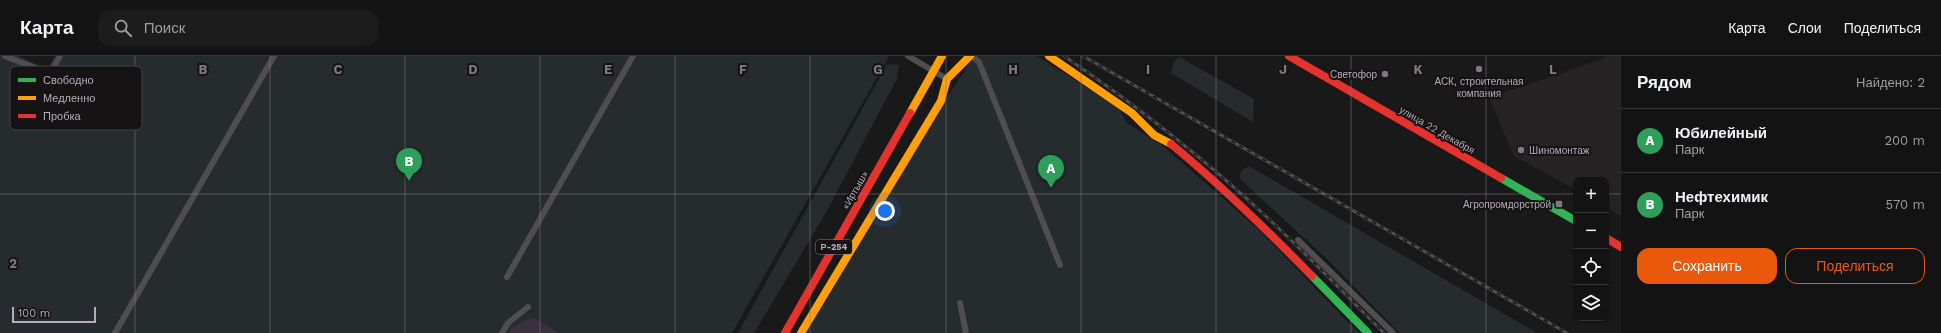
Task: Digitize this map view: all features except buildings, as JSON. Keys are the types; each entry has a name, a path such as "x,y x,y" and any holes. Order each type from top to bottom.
{"street":[{"path":"5,56 30,66"},
{"path":"54,66 60,56"},
{"path":"115,333 212,163 237,123 274,56"},
{"path":"506,277 633,56"},
{"path":"908,56 948,79"},
{"name":"«Иртыш»","path":"785,333 942,56"},
{"path":"801,333 941,101 948,79 971,56 979,62 1060,265"},
{"path":"1049,56 1132,113 1154,135 1167,141 1202,170 1263,226 1368,333"},
{"name":"улица 22 Декабря","path":"1289,56 1573,219"},
{"path":"1298,240 1393,333"},
{"path":"1609,240 1621,247"},
{"path":"960,303 966,333"},
{"path":"502,333 508,323 528,307"}],"shaded area":[{"path":"0,56 19,56 41,66 10,66 10,130 142,130 142,66 49,66 55,56 889,56 732,333 0,333"},
{"path":"975,56 1037,56 1118,107 1127,123 1163,146 1259,230 1359,333 805,333 952,89"},
{"path":"1604,56 1621,56 1621,216 1609,209 1609,177 1573,177 1573,188 1514,156 1489,98 1605,58"},
{"path":"1179,57 1254,99 1253,122 1171,73 1174,62"},
{"path":"887,64 899,65 897,79 824,216 754,333 738,333"},
{"path":"1249,166 1537,333 1399,333 1328,260 1240,179 1240,174 1242,171"},
{"path":"535,318 558,333 509,333 520,322"}],"railway":[{"path":"1064,56 1118,94 1221,176 1285,234 1384,333"},
{"path":"1083,56 1567,333"}],"traffic: fast":[{"path":"1501,178 1573,219"},
{"path":"1312,276 1368,333"}],"traffic: slow":[{"path":"910,113 942,56"},
{"path":"801,333 941,101 947,79 970,56"},
{"path":"1049,56 1132,113 1154,135 1171,144"}],"traffic: jam":[{"path":"1289,56 1501,178"},
{"path":"785,333 910,113"},
{"path":"1171,144 1208,175 1312,276"},
{"path":"1609,240 1621,247"}],"place":[{"name":"АСК, строительная компания","path":"1479,69"},
{"name":"Светофор","path":"1385,74"},
{"name":"Шиномонтаж","path":"1521,150"},
{"name":"Нефтехимик","path":"409,181"},
{"name":"Юбилейный","path":"1051,188"},
{"name":"Агропромдорстрой","path":"1559,204"}]}
